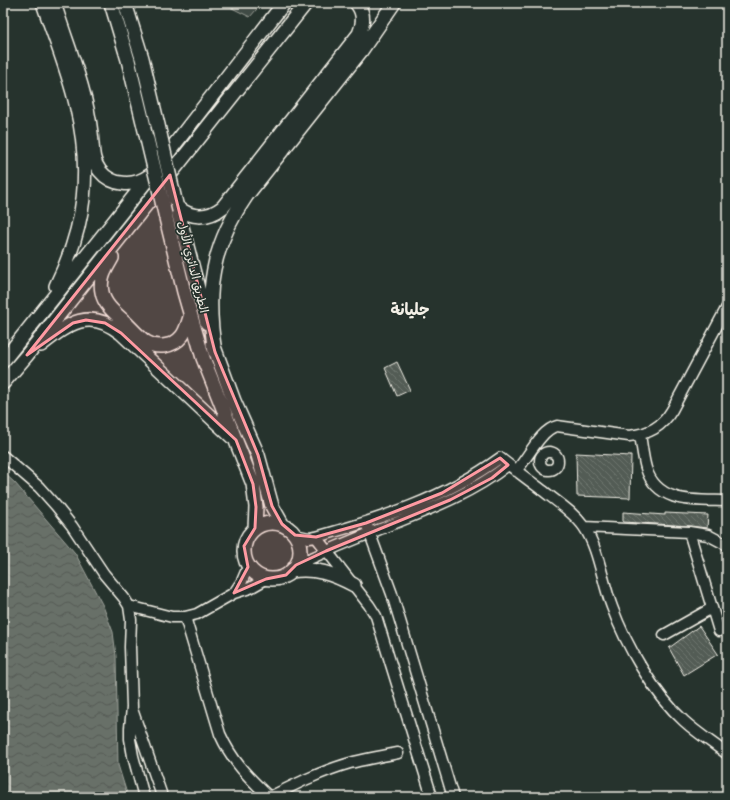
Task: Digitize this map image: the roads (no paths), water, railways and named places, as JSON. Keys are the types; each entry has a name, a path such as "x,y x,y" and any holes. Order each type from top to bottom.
{"main road":[{"path":"43,3 76,104 80,122 85,169 84,196 78,229 68,261 46,307"},
{"path":"54,3 83,91 90,121 93,154 97,166 100,171 110,180 122,184 140,182 151,175"},
{"path":"111,3 128,60 190,317 206,366 252,484 256,507 255,528"},
{"name":"الطريق الدائري الأول","path":"125,3 142,58 201,303 216,352 234,401 258,455 272,506 282,524"},
{"path":"3,361 151,175 284,3"},
{"path":"176,204 189,215 204,217 211,215 223,207 359,34 362,17 361,11 356,3"},
{"path":"216,352 211,316 215,259 232,218 247,195 361,51 394,3"},
{"path":"3,383 27,355 306,5"},
{"path":"122,235 114,255 105,269 101,280 102,292 109,307 145,341 155,346 167,346 177,341 185,332 190,317"},
{"path":"27,355 62,329 73,323 86,320 105,323 121,333 236,440"},
{"path":"265,523 282,524 291,530 298,539 300,550 298,560 294,568 280,578 266,578 256,574 248,567 244,557 244,546 247,536 255,528 265,523"},
{"path":"294,568 325,572 335,575 354,585"}],"street":[{"path":"294,568 326,551 450,500 512,468 530,452 545,431 557,426 629,436 640,435 656,429 668,417 727,307"},
{"path":"640,435 646,468 658,488 664,493 671,497 687,500 727,501"},
{"path":"530,452 541,458"},
{"path":"3,456 39,487 56,506 72,526 100,570 129,606 132,620 130,647 132,707 130,728 132,750 144,797"},
{"path":"295,535 316,538 366,523 442,493 474,476 500,458 574,515 584,527 594,547 614,612 636,658 673,711 727,754"},
{"path":"366,523 392,594 453,797"},
{"path":"584,527 690,532 708,535 727,544"},
{"path":"690,532 719,631"},
{"path":"316,538 354,585 376,616 432,797"},
{"path":"234,592 242,581 248,567"},
{"path":"129,606 172,617 185,617 208,609 234,592 250,588 266,578"},
{"path":"664,635 712,608"},
{"path":"185,617 224,744 240,768 269,797 308,779 350,763 398,753"},
{"path":"132,707 161,793 160,797"},
{"path":"132,750 144,746"}],"water":[{"path":"3,472 15,483 75,553 103,606 113,632 116,656 118,765 128,797 3,797"}],"district":[{"name":"جليانة","path":"410,309"}]}
